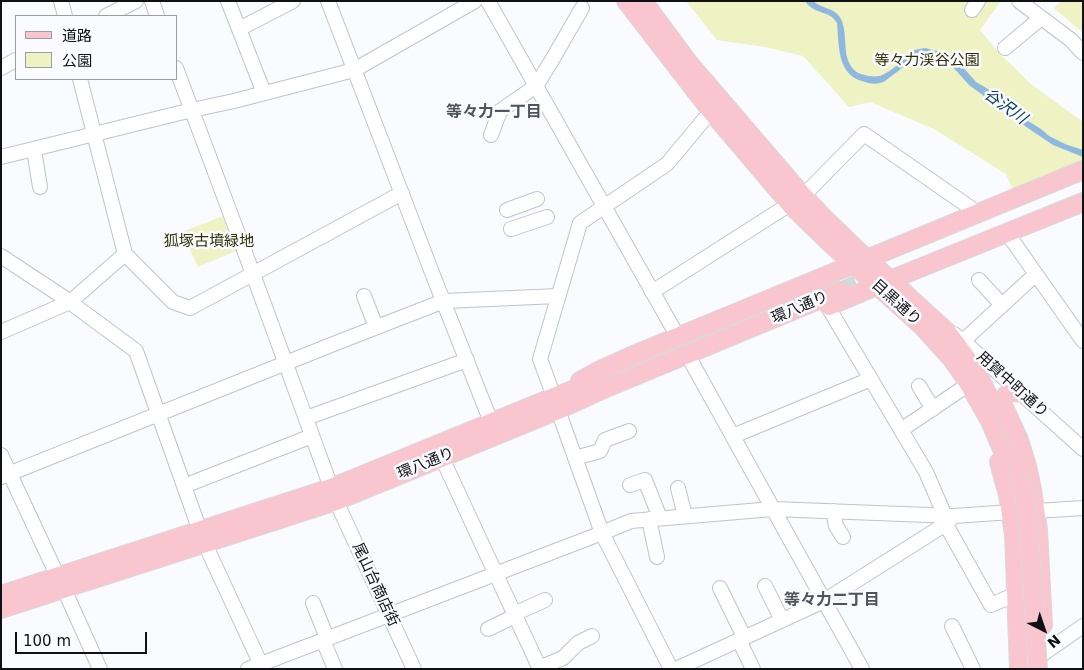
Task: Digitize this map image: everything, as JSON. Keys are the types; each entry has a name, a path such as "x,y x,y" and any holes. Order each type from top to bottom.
{"main road":[{"name":"目黒通り","path":"626,1 797,200 823,217 860,262 884,283 937,342 969,384 998,412"},
{"name":"目黒通り","path":"643,1 688,62 716,106"},
{"path":"913,260 1007,233 1083,170"},
{"path":"556,403 609,396 828,307 884,283 913,260 1046,201 1083,180"},
{"path":"556,403 600,370 631,356 978,213 1046,201 1083,192"},
{"path":"1046,201 1083,202"},
{"path":"913,260 915,274 910,283 911,293 916,304"},
{"name":"目黒通り","path":"884,283 916,304 939,324 972,366 998,412 1014,471 1023,542 1029,669"},
{"name":"環八通り","path":"1,610 61,583 442,458 602,379 838,286"},
{"path":"1020,393 1014,391 1008,394 1004,398 998,412 984,423 1004,478 1014,535 1020,669"},
{"name":"環八通り","path":"334,494 492,422 556,403"},
{"name":"目黒通り","path":"998,412 990,421 1024,494 1028,517 1041,661"},
{"path":"998,412 1019,440 1027,466 1036,511 1042,601 1041,661"},
{"name":"環八通り","path":"1,595 61,583"}],"street":[{"path":"61,1 65,15"},
{"path":"108,15 136,1"},
{"path":"152,1 157,15"},
{"path":"228,1 264,93"},
{"path":"239,29 293,1"},
{"path":"328,1 492,422"},
{"path":"1,158 354,70 475,1"},
{"path":"488,1 678,338"},
{"path":"1019,1 1071,40 1083,53"},
{"path":"491,135 500,111 536,86 582,8"},
{"path":"1005,48 1041,18"},
{"path":"1,68 15,61"},
{"name":"尾山台商店街","path":"178,73 334,494 414,669"},
{"path":"80,80 125,254 173,302 190,308 402,193"},
{"path":"670,669 602,533 540,360 582,221 667,164 716,106"},
{"path":"652,292 797,200 864,134 978,213"},
{"path":"34,150 40,187"},
{"path":"506,210 537,199"},
{"path":"511,229 547,217"},
{"path":"1007,233 1083,342"},
{"path":"1,332 70,302 125,254"},
{"path":"1,256 70,302 136,351 203,537 257,667 631,521 773,509 948,518 1010,512"},
{"path":"963,342 1036,274"},
{"path":"980,280 1002,305"},
{"path":"364,296 376,328"},
{"path":"5,475 444,301 558,296"},
{"path":"828,307 926,472 991,605 1016,594"},
{"name":"用賀中町通り","path":"939,324 963,342 1083,449"},
{"path":"306,418 467,360"},
{"path":"692,363 862,669"},
{"path":"733,436 870,379"},
{"path":"901,430 969,384"},
{"path":"919,386 933,408"},
{"path":"575,458 600,450 605,440 629,431"},
{"path":"184,486 312,436"},
{"path":"1,455 5,475 61,583 100,669"},
{"path":"442,458 539,668 563,658 578,643 592,636"},
{"path":"630,485 645,480 654,519 657,551"},
{"path":"678,488 685,516"},
{"path":"1036,511 1083,508"},
{"path":"834,511 836,526 843,537"},
{"path":"676,669 824,600 941,527 948,518"},
{"path":"765,586 782,620"},
{"path":"720,588 753,669"},
{"path":"488,629 545,600"},
{"path":"1017,612 1042,601"},
{"path":"312,603 335,668"},
{"path":"952,626 973,669"},
{"path":"1020,669 1041,661 1083,626"}],"green space":[{"name":"等々力渓谷公園","path":"686,1 1001,1 980,30 998,52 1032,85 1083,122 1083,181 1076,166 1013,190 1006,174 934,129 870,102 849,107 803,56 765,47 717,40"},
{"path":"1062,1 1083,1 1083,33 1054,8"},
{"name":"狐塚古墳緑地","path":"223,216 236,251 198,267 182,232"}],"water":[{"name":"谷沢川","path":"805,1 813,1 834,11 842,20 848,60 856,72 863,75 880,76 893,68 914,50 925,48 944,53 961,65 976,82 988,89 1049,136 1083,150 1083,157 1053,145 969,85 951,65 932,57 918,56 880,83 868,83 854,77 848,72 841,58 837,23 830,16 813,9"}],"tunnel":[{"path":"840,291 881,274"}],"district":[{"name":"等々力一丁目","path":"494,113"},
{"name":"等々力二丁目","path":"832,601"}]}
